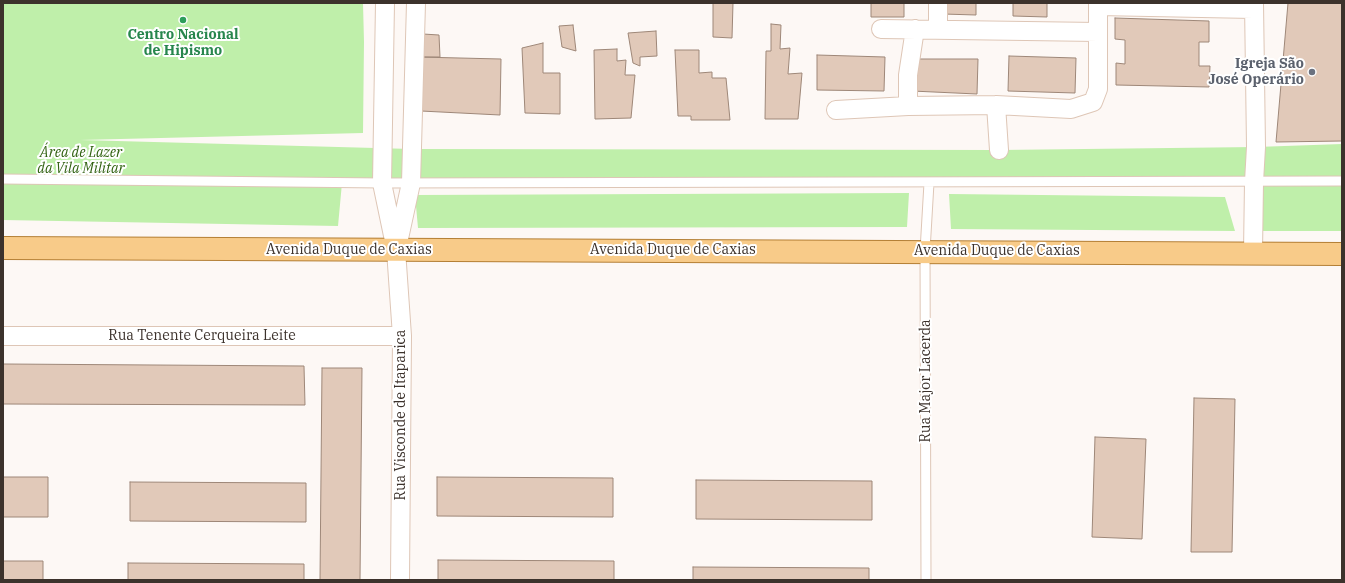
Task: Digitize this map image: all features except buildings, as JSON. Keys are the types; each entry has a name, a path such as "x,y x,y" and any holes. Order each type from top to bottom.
{"main road":[{"name":"Avenida Duque de Caxias","path":"3,248 1253,252 1342,254"}],"street":[{"name":"Rua Visconde de Itaparica","path":"385,3 382,183 396,250 402,336 400,580"},
{"name":"Rua Visconde de Itaparica","path":"396,250 411,183 416,3"},
{"path":"938,3 938,29"},
{"path":"836,110 908,106 996,105 1071,109 1093,102 1098,89 1098,4 1253,6 1256,147 1253,252"},
{"path":"881,29 1098,32"},
{"path":"908,106 908,75 915,29"},
{"path":"996,105 999,150"},
{"name":"Rua Tenente Cerqueira Leite","path":"3,336 402,336"}],"lane":[{"path":"3,179 382,183 1342,181"},
{"name":"Rua Major Lacerda","path":"926,580 925,251 929,183"}],"green space":[{"name":"Área de Lazer da Vila Militar","path":"3,3 363,3 363,133 80,140 412,149 999,150 1256,147 1342,144 1342,231 1258,231 1254,182 342,183 338,226 3,220"},
{"path":"909,193 907,227 418,228 415,195"},
{"path":"949,194 1225,197 1235,231 951,229"}],"place":[{"name":"Centro Nacional de Hipismo","path":"183,20"},
{"name":"Igreja São José Operário","path":"1312,72"}]}
